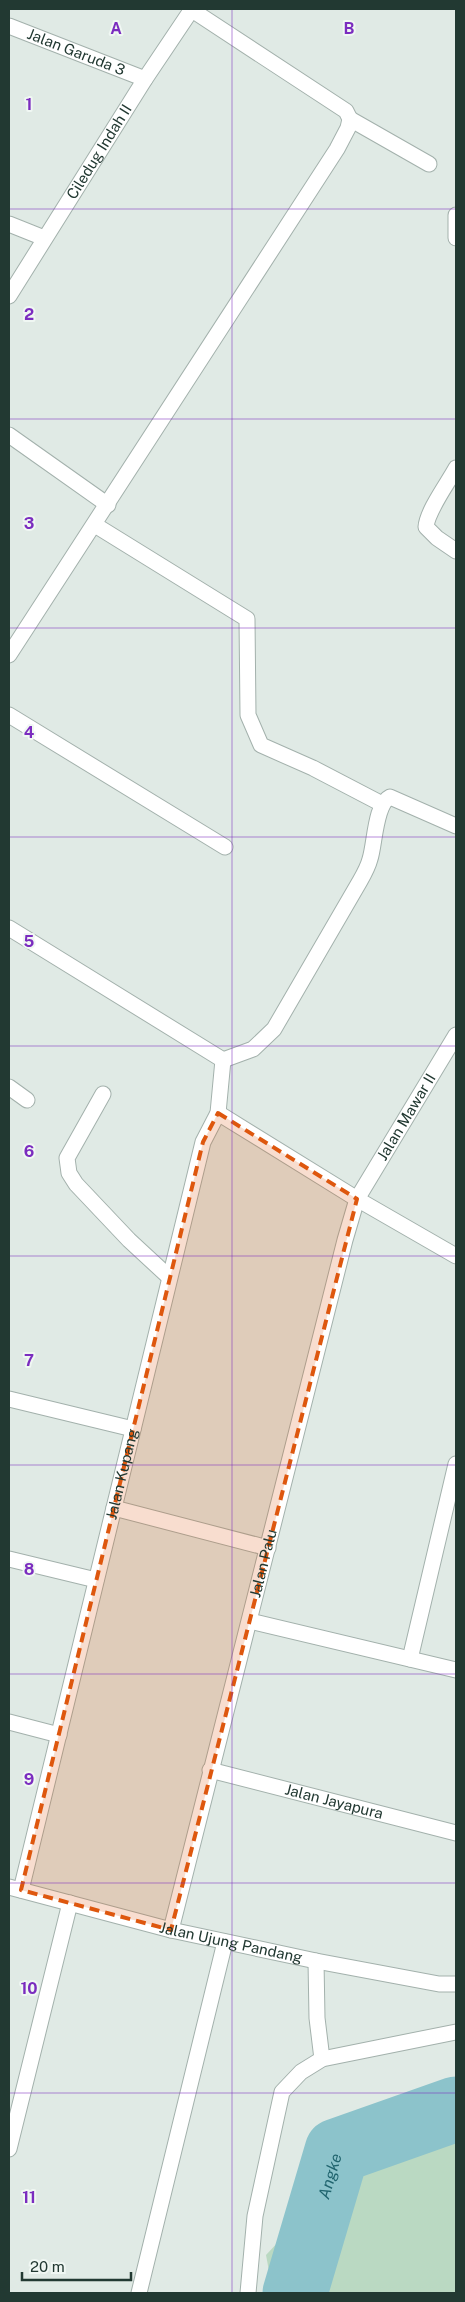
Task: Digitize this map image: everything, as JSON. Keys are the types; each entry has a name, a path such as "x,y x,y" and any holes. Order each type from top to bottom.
{"street":[{"name":"Ciledug Indah II","path":"9,296 145,79 192,9"},
{"path":"192,9 346,111 350,119 429,164"},
{"name":"Jalan Garuda 3","path":"9,26 145,79"},
{"path":"9,655 337,149 346,134 350,119"},
{"path":"456,215 456,238"},
{"path":"9,224 44,238"},
{"path":"9,435 108,505"},
{"path":"456,468 430,514 426,527 437,538 456,551"},
{"path":"95,525 247,619 248,715 261,744 313,768 382,804"},
{"path":"9,716 226,847"},
{"path":"9,928 223,1060 254,1049 274,1029 360,881 370,860 382,804 390,797 456,826"},
{"name":"Jalan Mawar II","path":"357,1199 456,1035"},
{"name":"Jalan Kupang","path":"15,1889 59,1735 203,1142 218,1113 223,1060"},
{"path":"9,1087 27,1100"},
{"path":"104,1094 67,1158 69,1173 76,1184 122,1233 169,1278"},
{"path":"218,1113 357,1199 456,1256"},
{"name":"Jalan Palu","path":"171,1930 210,1770 357,1199"},
{"path":"9,1399 133,1429"},
{"path":"410,1659 453,1495 456,1464"},
{"path":"114,1508 268,1548"},
{"path":"9,1559 96,1580"},
{"path":"250,1620 456,1670"},
{"path":"9,1722 59,1735"},
{"name":"Jalan Jayapura","path":"210,1770 456,1834"},
{"name":"Jalan Ujung Pandang","path":"15,1889 171,1930 225,1942 439,1984 456,1984"},
{"path":"9,2149 70,1903"},
{"path":"139,2293 225,1942"},
{"path":"316,1961 322,2059"},
{"path":"248,2293 254,2216 282,2092 301,2072 322,2059 456,2032"}],"highlighted area":[{"path":"218,1113 357,1199 171,1930 21,1890 203,1142"}],"green space":[{"path":"456,2133 456,2293 273,2293 266,2255 355,2160"}],"waterway":[{"name":"Angke","path":"295,2293 337,2151 456,2109"}]}
